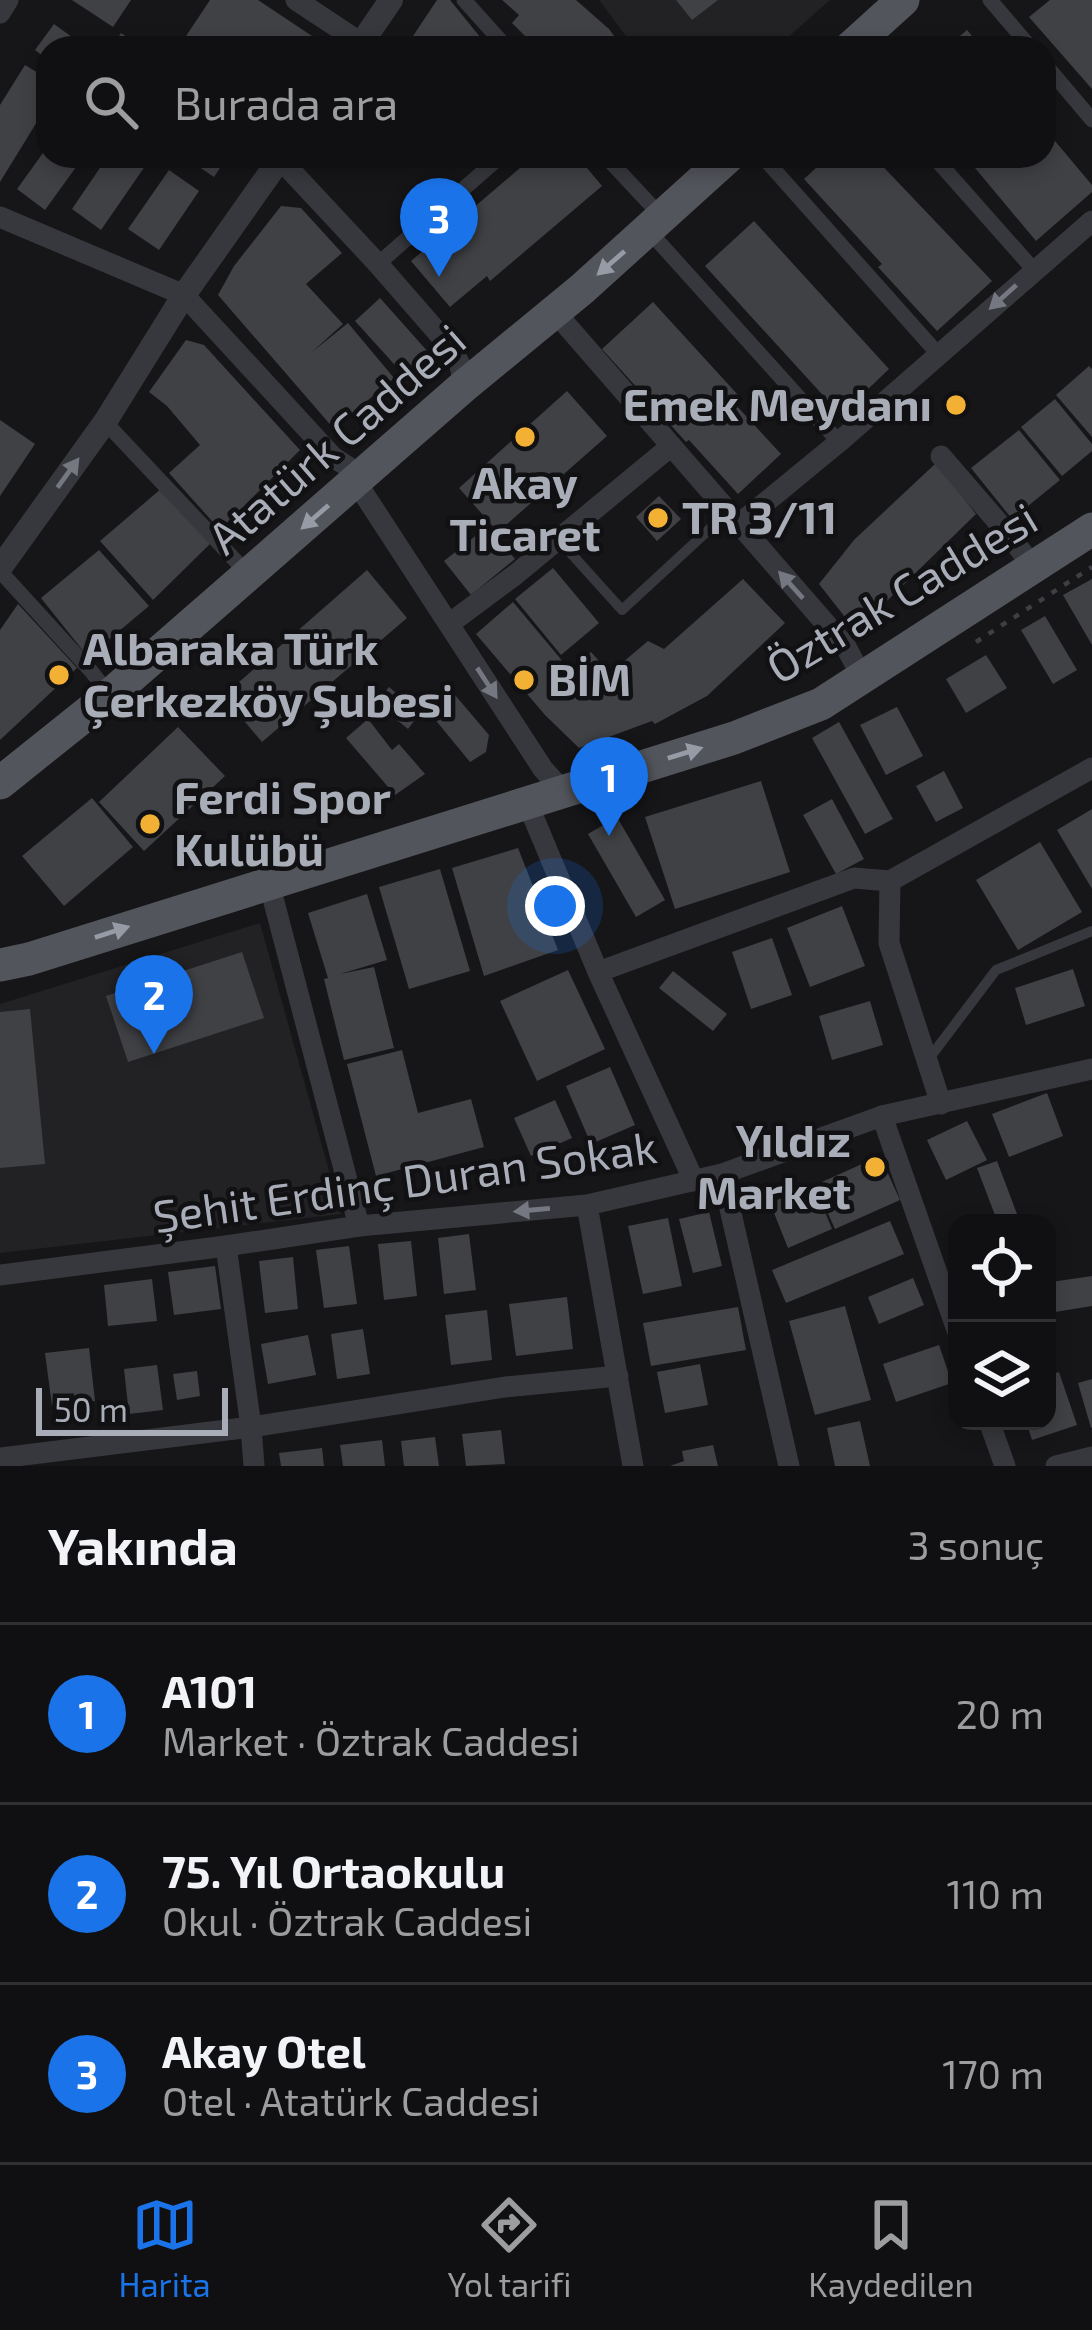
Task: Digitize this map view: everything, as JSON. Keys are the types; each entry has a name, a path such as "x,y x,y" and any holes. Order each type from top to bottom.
{"main road":[{"path":"863,36 902,0"},
{"name":"Atatürk Caddesi","path":"0,783 110,695 716,168"},
{"name":"Öztrak Caddesi","path":"14,962 734,738 820,704 1092,529"},
{"path":"0,936 14,962"}],"street":[{"path":"0,13 8,0"},
{"path":"296,0 345,36"},
{"path":"366,36 391,0"},
{"path":"464,0 496,36"},
{"path":"990,0 1021,36"},
{"path":"1056,77 1092,120"},
{"path":"110,695 0,569 105,422 184,296 274,168"},
{"path":"290,168 452,349 464,386"},
{"path":"378,264 487,168"},
{"path":"614,168 655,224 839,442"},
{"path":"773,168 939,355"},
{"path":"944,168 1034,270"},
{"path":"0,218 184,296 333,457 362,476 362,490 543,769 562,790"},
{"path":"732,519 839,442 1092,221"},
{"path":"555,312 846,647 862,677"},
{"path":"105,422 249,575"},
{"path":"449,624 670,447"},
{"path":"941,456 1034,568"},
{"path":"598,972 854,878 890,881 1092,768"},
{"path":"527,802 694,1181"},
{"path":"890,881 889,943 941,1104"},
{"path":"269,883 359,1226"},
{"name":"Şehit Erdinç Duran Sokak","path":"0,1275 359,1226 587,1205 722,1174 882,1116 1092,1069"},
{"path":"882,1116 954,1322"},
{"path":"722,1174 789,1466"},
{"path":"587,1205 633,1466"},
{"path":"226,1246 254,1466"},
{"path":"0,1458 618,1376"},
{"path":"992,1430 1005,1466"},
{"path":"1056,1466 1092,1456"}],"lane":[{"path":"558,539 622,610 732,519"},
{"path":"928,1060 996,970 1092,931"}],"shaded area":[{"path":"599,0 830,0 790,36 626,36"},
{"path":"260,923 341,1214 0,1253 0,1004"}],"building":[{"path":"72,0 131,0 113,27"},
{"path":"210,0 258,0 312,36 186,36"},
{"path":"437,0 450,0 479,36 413,36"},
{"path":"502,0 576,0 614,36 525,36 512,23 519,15"},
{"path":"676,0 718,0 692,20"},
{"path":"1050,0 1092,0 1092,89 1056,48 1056,36 1046,36 1029,17"},
{"path":"54,24 70,36 45,36"},
{"path":"25,65 36,72 36,124 0,182 0,105"},
{"path":"1056,142 1092,185 1092,192 1036,241 975,168 1056,168"},
{"path":"36,163 36,168 75,168 45,210 17,189"},
{"path":"100,168 144,168 101,230 72,209"},
{"path":"520,168 587,168 602,186 490,281 487,276 450,307 411,261"},
{"path":"816,168 884,168 992,281 937,331 804,179"},
{"path":"169,170 199,191 159,250 128,229"},
{"path":"281,206 301,208 342,253 306,284 343,324 312,352 348,323 394,378 334,429 218,295 234,266"},
{"path":"754,221 889,369 841,415 705,266"},
{"path":"380,298 429,353 404,375 355,321"},
{"path":"653,302 738,395 732,401 781,454 738,494 602,349"},
{"path":"186,340 204,345 300,450 220,530 169,473 200,445 149,392"},
{"path":"1089,366 1092,369 1092,437 1056,395"},
{"path":"567,391 607,436 498,532 459,488"},
{"path":"1055,399 1092,444 1092,451 1062,476 1021,427"},
{"path":"0,420 35,444 0,496"},
{"path":"1019,430 1060,480 1012,519 971,468"},
{"path":"936,463 976,514 856,631 819,584 854,540"},
{"path":"162,488 213,541 153,600 100,541"},
{"name":"TR 3/11","path":"659,496 681,519 657,541 636,517"},
{"path":"488,526 515,559 471,595 444,561"},
{"path":"99,550 149,606 88,657 41,598"},
{"path":"553,568 599,623 561,655 515,599"},
{"path":"367,570 407,618 262,742 223,696"},
{"path":"743,579 785,623 707,696 655,724 652,721 579,748 476,634 513,602 570,670 591,652 610,673 648,641 664,649"},
{"path":"1092,579 1092,645 1063,595"},
{"path":"18,604 77,668 0,740 0,630"},
{"path":"1045,616 1077,670 1053,684 1021,630"},
{"path":"986,655 1007,688 966,713 946,679"},
{"path":"389,687 420,713 408,729 376,703"},
{"path":"455,695 489,735 486,752 470,762 433,717"},
{"path":"897,707 923,756 886,775 860,725"},
{"path":"368,719 392,750 399,744 425,774 395,795 346,738"},
{"path":"839,722 893,819 865,834 812,738"},
{"path":"178,727 225,776 144,851 99,802"},
{"path":"944,771 963,808 936,822 916,786"},
{"path":"761,781 790,872 675,909 645,817"},
{"path":"92,798 133,847 64,906 22,856"},
{"path":"832,799 864,859 836,874 803,815"},
{"path":"1092,809 1092,889 1057,830"},
{"path":"617,817 665,900 636,917 588,834"},
{"path":"1040,842 1082,912 1018,950 976,880"},
{"path":"518,848 558,950 484,976 452,868"},
{"path":"440,869 470,971 409,989 379,887"},
{"path":"367,894 387,960 340,974 374,967 394,1048 344,1060 324,979 328,978 308,913"},
{"path":"842,906 865,966 810,987 787,928"},
{"path":"772,938 792,995 751,1009 732,952"},
{"path":"242,952 264,1018 128,1062 106,996"},
{"path":"1073,969 1085,1006 1026,1025 1015,988"},
{"path":"568,970 605,1049 537,1081 500,1001"},
{"path":"673,971 727,1014 713,1031 659,988"},
{"path":"870,1001 883,1045 832,1060 819,1016"},
{"path":"30,1009 45,1164 0,1168 0,1012"},
{"path":"402,1050 418,1113 471,1099 484,1147 376,1176 347,1064"},
{"path":"610,1067 635,1125 591,1144 566,1086"},
{"path":"1047,1093 1063,1136 1009,1157 992,1114"},
{"path":"555,1100 572,1138 531,1156 514,1118"},
{"path":"967,1121 987,1160 946,1180 927,1140"},
{"path":"880,1156 900,1200 835,1229 815,1185"},
{"path":"997,1161 1017,1214 995,1214 977,1168"},
{"path":"814,1185 832,1229 788,1248 770,1203"},
{"path":"709,1212 722,1266 693,1273 679,1219"},
{"path":"668,1218 682,1286 643,1294 628,1226"},
{"path":"890,1221 904,1254 786,1303 772,1270"},
{"path":"469,1234 476,1290 444,1294 438,1238"},
{"path":"411,1241 417,1296 384,1300 378,1244"},
{"path":"349,1246 357,1304 324,1308 316,1250"},
{"path":"293,1257 298,1309 265,1313 259,1261"},
{"path":"215,1266 221,1309 174,1315 168,1272"},
{"path":"1092,1276 1092,1306 1056,1312 1056,1281"},
{"path":"913,1278 924,1305 879,1324 868,1297"},
{"path":"152,1279 157,1321 108,1326 104,1285"},
{"path":"567,1297 573,1349 516,1356 509,1304"},
{"path":"845,1306 871,1400 815,1415 789,1321"},
{"path":"738,1307 746,1350 651,1366 643,1323"},
{"path":"487,1310 492,1360 451,1365 445,1315"},
{"path":"363,1329 370,1374 337,1379 331,1334"},
{"path":"308,1335 316,1375 268,1384 261,1344"},
{"path":"939,1345 948,1384 896,1402 883,1364"},
{"path":"89,1348 95,1401 52,1406 45,1353"},
{"path":"700,1364 708,1405 665,1413 657,1372"},
{"path":"157,1365 163,1410 129,1414 124,1369"},
{"path":"197,1371 200,1396 177,1400 173,1374"},
{"path":"1056,1373 1077,1425 1032,1440 1029,1430 1056,1430"},
{"path":"1092,1379 1092,1427 1091,1428 1078,1383"},
{"path":"860,1421 870,1466 835,1466 827,1428"},
{"path":"501,1430 505,1464 466,1466 462,1434"},
{"path":"435,1437 439,1466 404,1466 401,1441"},
{"path":"382,1440 385,1466 343,1466 340,1445"},
{"path":"713,1445 718,1466 670,1466 684,1461 682,1451"},
{"path":"322,1448 324,1466 281,1466 279,1453"}],"place":[{"name":"Akay Otel","path":"439,277"},
{"name":"Emek Meydanı","path":"956,405"},
{"name":"Akay Ticaret","path":"525,437"},
{"name":"TR 3/11","path":"658,518"},
{"name":"Albaraka Türk Çerkezköy Şubesi","path":"59,675"},
{"name":"BİM","path":"524,680"},
{"name":"Ferdi Spor Kulübü","path":"150,824"},
{"name":"A101","path":"609,836"},
{"name":"75. Yıl Ortaokulu","path":"154,1054"},
{"name":"Yıldız Market","path":"875,1167"}]}
